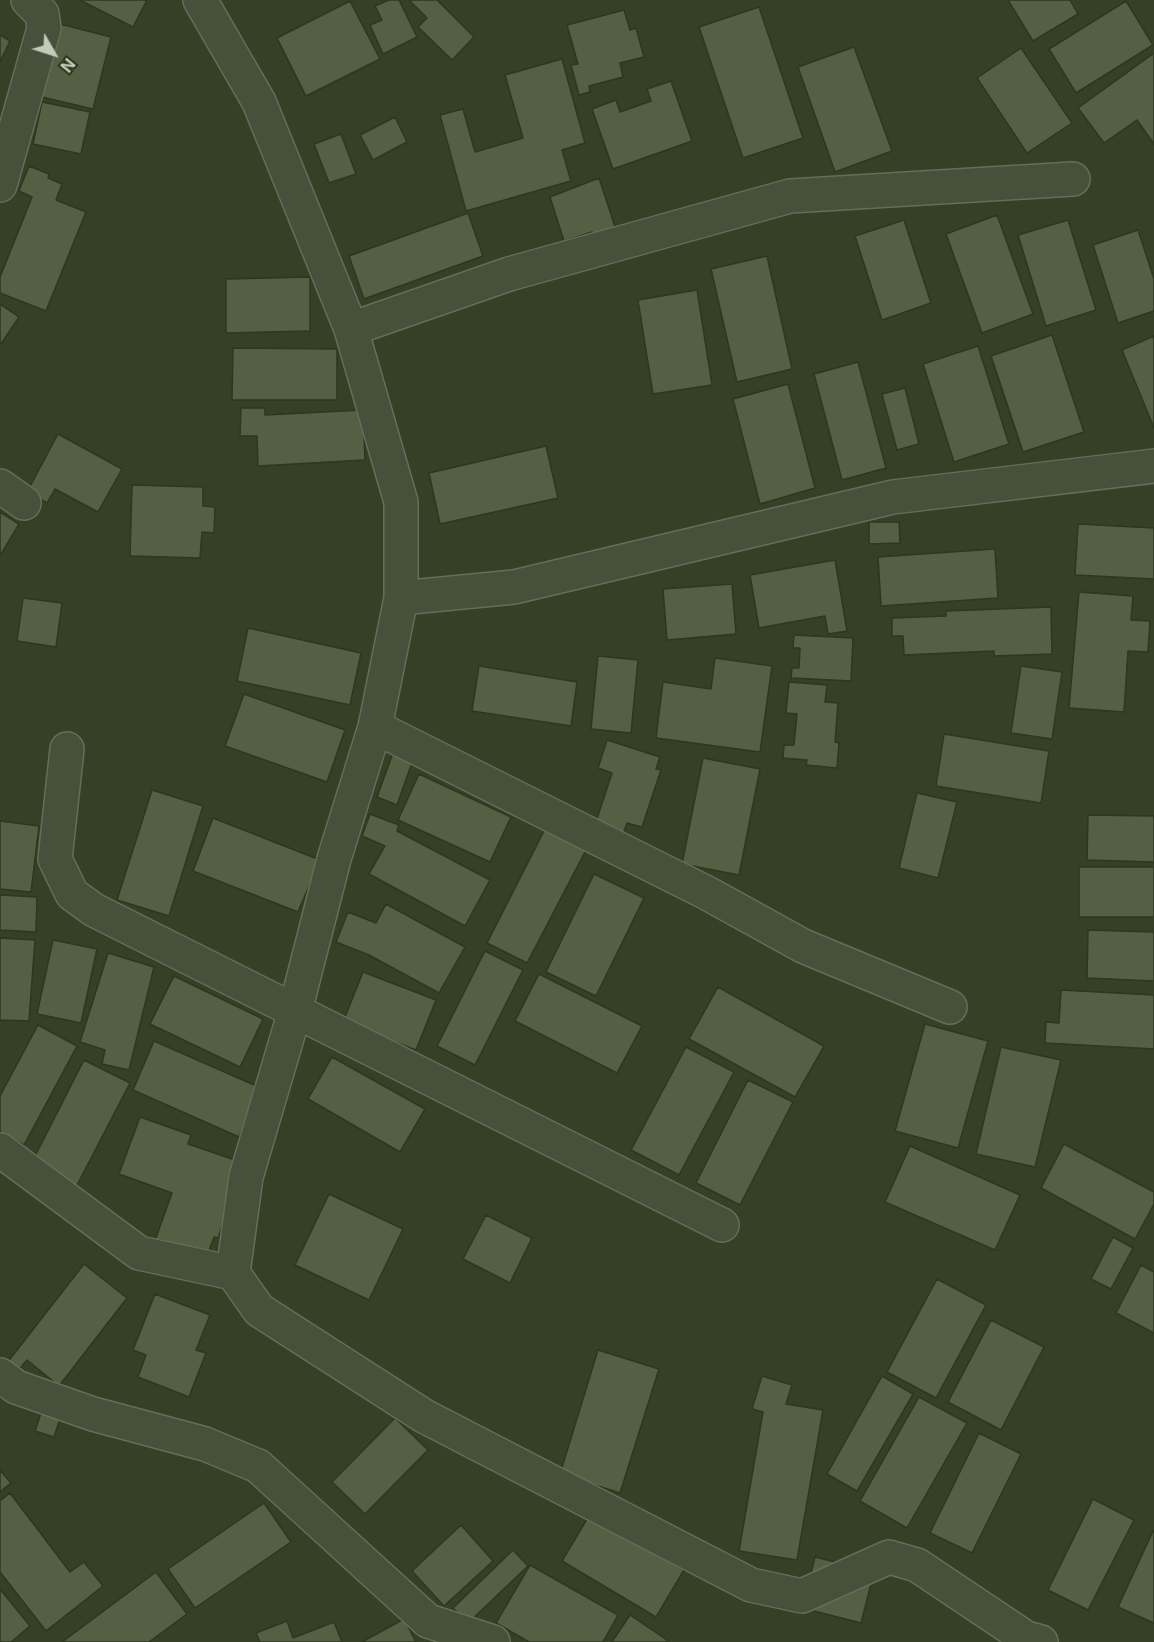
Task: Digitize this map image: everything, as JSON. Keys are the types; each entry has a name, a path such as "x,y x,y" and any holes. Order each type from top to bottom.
{"street":[{"path":"0,185 44,28 42,14 28,0"},
{"path":"200,0 259,102 351,329 401,502 401,597 375,728 334,859 295,1011 246,1177 233,1273"},
{"path":"351,329 509,274 790,196 1073,179"},
{"path":"401,597 514,587 893,497 1154,466"},
{"path":"375,728 707,893 803,946 950,1007"},
{"path":"67,749 55,859 72,894 94,910 722,1225"},
{"path":"0,1150 139,1253 233,1273 260,1310 424,1416 751,1585 802,1596 889,1557 917,1565 1026,1638 1041,1642"},
{"path":"0,1375 16,1387 93,1414 205,1444 258,1466 428,1621 493,1642"}],"building":[{"path":"80,0 147,0 133,27"},
{"path":"389,0 399,0 417,37 383,54 370,25 382,20 375,6"},
{"path":"409,0 437,0 474,37 452,60 418,27 427,18"},
{"path":"1008,0 1070,0 1078,14 1033,41"},
{"path":"350,1 380,59 306,96 277,38"},
{"path":"1126,1 1153,45 1076,93 1049,49"},
{"path":"759,7 803,138 743,158 699,27"},
{"path":"624,10 630,30 636,28 644,57 620,63 623,77 589,86 590,92 579,95 571,65 578,64 567,25"},
{"path":"60,24 111,37 93,109 42,97"},
{"path":"0,35 10,41 0,62"},
{"path":"854,47 892,151 835,172 798,67"},
{"path":"1021,48 1072,123 1027,153 977,78"},
{"path":"1154,53 1154,144 1137,120 1104,143 1078,108"},
{"path":"562,59 585,143 562,150 571,181 466,211 440,115 463,109 475,152 523,138 505,75"},
{"path":"671,81 692,141 613,169 592,109 616,100 620,112 651,101 647,89"},
{"path":"42,102 90,112 81,154 33,144"},
{"path":"395,117 407,142 373,160 360,135"},
{"path":"341,134 356,174 329,183 314,144"},
{"path":"29,166 49,174 48,178 62,184 56,200 86,212 46,311 0,293 0,277 32,197 19,191"},
{"path":"599,178 619,239 597,247 592,232 564,241 550,197"},
{"path":"468,213 483,256 364,299 349,256"},
{"path":"997,215 1033,314 982,333 946,234"},
{"path":"904,220 931,303 882,320 855,236"},
{"path":"1068,220 1096,310 1046,326 1018,235"},
{"path":"1138,230 1154,279 1154,311 1118,323 1093,245"},
{"path":"767,256 792,369 737,382 711,269"},
{"path":"310,277 310,331 226,333 226,279"},
{"path":"697,290 712,385 653,394 638,300"},
{"path":"0,304 19,317 0,345"},
{"path":"1052,335 1084,432 1023,452 991,356"},
{"path":"1154,336 1154,428 1122,350"},
{"path":"978,346 1009,444 954,462 923,364"},
{"path":"233,348 337,349 337,400 232,400"},
{"path":"858,362 886,468 842,480 814,374"},
{"path":"788,384 815,488 760,504 733,399"},
{"path":"905,388 919,444 897,450 882,394"},
{"path":"241,408 265,408 265,415 363,410 365,460 258,466 257,436 240,436"},
{"path":"58,434 122,469 98,512 55,489 47,503 27,492"},
{"path":"546,446 558,498 440,524 429,473"},
{"path":"132,485 203,487 203,506 215,507 214,533 202,532 200,558 130,556"},
{"path":"0,512 19,524 0,556"},
{"path":"869,522 899,522 900,543 869,544"},
{"path":"1078,524 1154,528 1154,579 1075,575"},
{"path":"995,549 998,598 881,606 878,557"},
{"path":"835,560 847,631 828,634 825,616 759,628 750,575"},
{"path":"732,584 736,634 667,640 663,589"},
{"path":"1079,592 1133,596 1131,620 1150,621 1148,652 1128,651 1124,712 1069,708"},
{"path":"23,598 62,603 56,647 17,641"},
{"path":"1051,607 1052,654 994,656 994,651 904,655 903,636 892,636 892,618 946,616 946,611"},
{"path":"248,628 361,653 350,705 237,681"},
{"path":"794,635 853,638 851,681 791,678 792,668 799,668 800,648 793,648"},
{"path":"598,656 638,660 631,733 591,729"},
{"path":"715,658 772,666 760,752 656,738 663,682 711,689"},
{"path":"479,666 577,682 571,726 472,711"},
{"path":"1021,666 1062,672 1052,739 1011,733"},
{"path":"789,682 827,685 825,702 838,703 835,742 839,743 837,768 806,765 807,760 783,758 784,745 794,745 797,714 786,713"},
{"path":"244,694 345,730 327,782 225,746"},
{"path":"944,734 1049,751 1041,803 936,786"},
{"path":"607,740 660,757 656,769 661,770 642,827 627,823 621,840 593,831 612,773 598,768"},
{"path":"394,750 414,757 397,805 377,797"},
{"path":"703,758 760,769 739,875 682,864"},
{"path":"419,774 511,817 490,862 398,820"},
{"path":"152,790 203,806 169,916 117,900"},
{"path":"917,793 957,802 938,878 899,868"},
{"path":"370,814 399,825 397,831 490,880 465,926 369,874 385,846 362,836"},
{"path":"1088,815 1154,816 1154,862 1087,860"},
{"path":"213,818 320,860 298,912 193,871"},
{"path":"0,821 39,826 31,892 0,889"},
{"path":"545,829 586,850 527,963 487,943"},
{"path":"1079,867 1154,867 1154,917 1079,917"},
{"path":"594,874 644,898 596,996 546,972"},
{"path":"0,895 37,897 36,932 0,930"},
{"path":"386,904 465,947 439,993 369,955 336,942 348,912 376,923"},
{"path":"1088,930 1154,932 1154,981 1087,978"},
{"path":"0,938 35,940 29,1021 0,1020"},
{"path":"53,940 97,949 81,1023 37,1014"},
{"path":"485,951 523,970 475,1065 437,1046"},
{"path":"108,953 154,967 129,1070 102,1064 105,1050 80,1042"},
{"path":"363,972 436,1000 416,1050 343,1022"},
{"path":"539,974 642,1026 617,1073 515,1021"},
{"path":"174,976 263,1019 240,1067 150,1024"},
{"path":"718,987 824,1046 795,1097 689,1039"},
{"path":"1061,990 1154,995 1154,1049 1045,1043 1046,1022 1059,1023"},
{"path":"925,1024 988,1041 958,1148 895,1131"},
{"path":"38,1025 77,1046 24,1145 0,1132 0,1096"},
{"path":"154,1041 261,1088 239,1137 133,1090"},
{"path":"686,1047 734,1072 679,1175 631,1150"},
{"path":"1001,1047 1061,1060 1035,1167 976,1154"},
{"path":"332,1057 425,1109 400,1152 308,1099"},
{"path":"84,1060 130,1083 75,1189 30,1166"},
{"path":"748,1080 793,1102 740,1205 696,1183"},
{"path":"140,1117 191,1135 188,1144 241,1162 218,1238 214,1237 204,1264 153,1246 172,1193 119,1174"},
{"path":"1064,1144 1154,1192 1154,1204 1135,1239 1041,1188"},
{"path":"910,1146 1020,1195 995,1250 885,1202"},
{"path":"329,1194 403,1229 369,1300 295,1265"},
{"path":"486,1215 532,1238 510,1283 463,1259"},
{"path":"1113,1237 1133,1248 1111,1289 1091,1279"},
{"path":"84,1264 127,1298 59,1386 27,1360 13,1377 3,1368"},
{"path":"1141,1265 1154,1272 1154,1333 1116,1313"},
{"path":"937,1279 986,1305 936,1398 887,1372"},
{"path":"155,1294 210,1315 196,1350 206,1353 189,1397 138,1377 146,1355 133,1350"},
{"path":"991,1320 1044,1347 1001,1430 948,1402"},
{"path":"598,1350 659,1369 620,1493 560,1474"},
{"path":"762,1376 792,1385 786,1404 823,1410 797,1560 739,1551 763,1412 752,1409"},
{"path":"882,1376 913,1394 857,1491 827,1474"},
{"path":"919,1397 967,1423 907,1528 860,1501"},
{"path":"41,1413 60,1419 54,1437 35,1431"},
{"path":"395,1418 428,1450 365,1514 332,1482"},
{"path":"979,1433 1021,1454 972,1553 930,1533"},
{"path":"0,1470 11,1483 0,1492"},
{"path":"10,1493 70,1572 84,1562 103,1586 46,1631 0,1572 0,1501"},
{"path":"1093,1499 1134,1520 1088,1610 1048,1590"},
{"path":"264,1503 291,1542 195,1608 168,1569"},
{"path":"590,1514 684,1570 656,1617 562,1561"},
{"path":"461,1525 493,1561 444,1606 412,1571"},
{"path":"1154,1532 1154,1623 1118,1607"},
{"path":"513,1550 528,1566 468,1623 453,1608"},
{"path":"815,1557 874,1572 861,1623 802,1608"},
{"path":"530,1565 618,1615 603,1642 529,1642 496,1623"},
{"path":"156,1572 187,1614 149,1642 62,1642"},
{"path":"0,1589 30,1626 11,1642 0,1642"},
{"path":"630,1615 667,1640 666,1642 612,1642"},
{"path":"404,1619 416,1642 362,1642"},
{"path":"287,1621 293,1638 334,1622 342,1642 260,1642 256,1633"}]}
